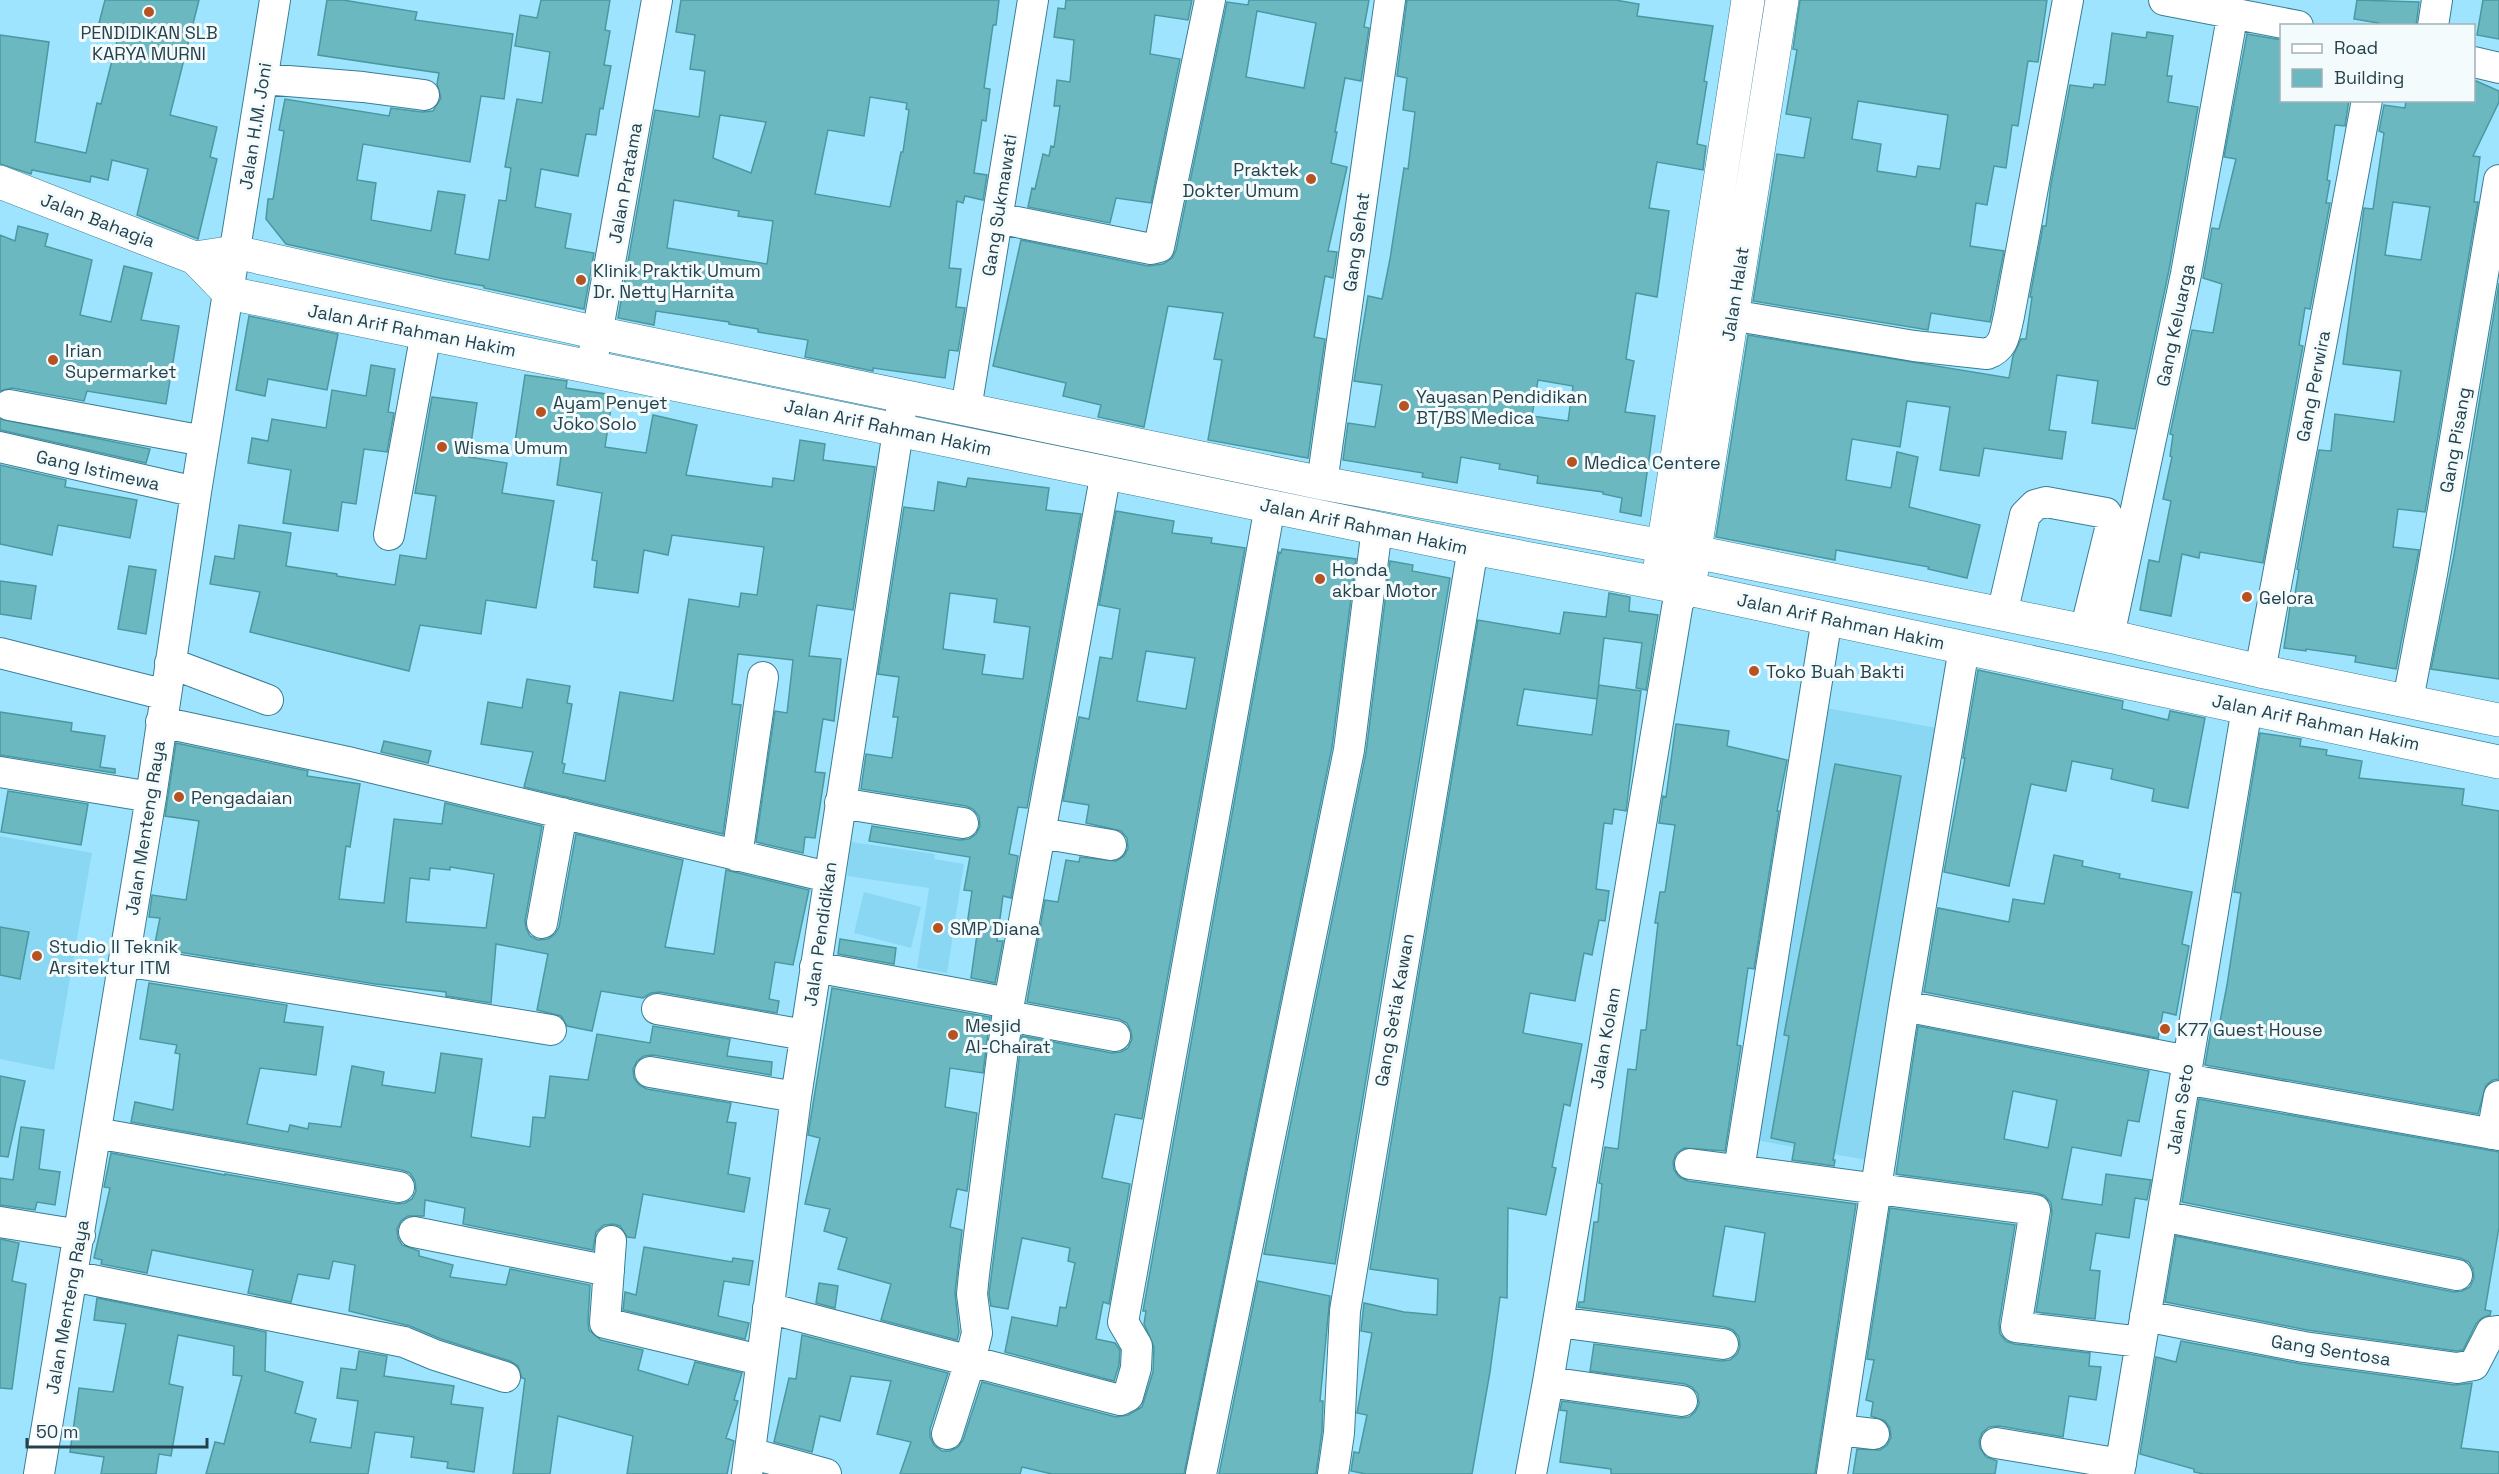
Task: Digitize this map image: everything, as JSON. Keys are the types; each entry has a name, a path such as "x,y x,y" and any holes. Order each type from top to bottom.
{"main road":[{"name":"Jalan Halat","path":"1675,591 1663,547 1748,0"},
{"name":"Jalan Halat","path":"1675,591 1695,552 1782,0"},
{"name":"Jalan Bahagia","path":"0,182 195,258 229,293"},
{"name":"Jalan Arif Rahman Hakim","path":"235,252 598,333 1322,483 1695,552 2097,633 2260,671 2499,720"},
{"name":"Jalan Bahagia","path":"195,258 235,252"},
{"name":"Jalan Arif Rahman Hakim","path":"229,293 1675,591 1827,618 2499,762"},
{"path":"2458,752 2467,713"}],"street":[{"name":"Jalan H.M. Joni","path":"235,252 275,0"},
{"name":"Jalan Pratama","path":"591,366 657,0"},
{"name":"Gang Sukmawati","path":"966,409 1033,0"},
{"path":"997,218 1151,249 1159,247 1209,0"},
{"name":"Gang Sehat","path":"1322,483 1390,0"},
{"path":"1731,315 1914,346 1987,354 1997,350 2003,341 2009,316 2068,0"},
{"path":"2164,0 2245,9 2292,24"},
{"path":"2433,24 2437,0"},
{"name":"Gang Keluarga","path":"2097,633 2186,274 2245,9"},
{"path":"2475,62 2499,68"},
{"path":"263,79 363,87 424,95"},
{"name":"Gang Perwira","path":"2260,671 2367,102"},
{"name":"Gang Pisang","path":"2408,700 2432,574 2499,180"},
{"name":"Jalan Menteng Raya","path":"39,1474 151,798 196,492 235,252"},
{"path":"388,535 426,333"},
{"name":"Jalan Pendidikan","path":"749,1463 760,1360 805,1035 897,429 904,396"},
{"path":"9,405 204,441"},
{"name":"Gang Istimewa","path":"0,447 196,492"},
{"path":"947,1434 977,1333 972,1294 1008,1010 1106,472"},
{"path":"2002,614 2025,515 2035,505 2046,501 2106,513 2110,521 2097,633"},
{"path":"768,1308 1120,1400 1128,1396 1136,1368 1137,1346 1123,1322 1270,506"},
{"path":"1201,1474 1349,750 1377,528"},
{"name":"Gang Setia Kawan","path":"1333,1474 1339,1433 1345,1311 1473,548"},
{"name":"Jalan Kolam","path":"1531,1474 1548,1382 1675,591"},
{"path":"1739,1170 1827,618"},
{"path":"1832,1474 1904,1006 1964,648"},
{"path":"0,653 164,709 352,763 828,877"},
{"path":"170,663 268,700"},
{"path":"737,856 763,677"},
{"name":"Jalan Seto","path":"2120,1469 2247,708"},
{"path":"0,772 151,798"},
{"path":"840,803 963,823"},
{"path":"542,923 562,813"},
{"path":"1040,833 1111,845"},
{"path":"124,961 551,1030"},
{"path":"815,967 1114,1036"},
{"path":"1904,1006 2186,1070 2495,1135 2499,1096"},
{"path":"657,1009 805,1035"},
{"path":"650,1072 796,1097"},
{"path":"96,1133 399,1187"},
{"path":"1690,1164 2035,1210 2016,1327 2143,1329"},
{"path":"2162,1216 2457,1275"},
{"path":"0,1222 80,1236"},
{"path":"414,1232 609,1271"},
{"path":"611,1241 605,1323 760,1360"},
{"path":"72,1276 404,1342 435,1355 505,1377"},
{"path":"1557,1322 1723,1344"},
{"name":"Gang Sentosa","path":"2143,1329 2304,1347 2457,1368 2474,1365 2491,1332 2499,1331"},
{"path":"1548,1382 1682,1401"},
{"path":"1839,1430 1874,1434"},
{"path":"1996,1443 2120,1469"},
{"path":"749,1463 826,1474"}],"shaded area":[{"path":"1826,708 1943,729 1867,1160 1749,1139"},
{"name":"Studio II Teknik Arsitektur ITM","path":"0,836 92,853 54,1070 0,1059"},
{"path":"851,842 935,854 934,859 964,864 947,973 917,968 929,888 847,876"},
{"name":"SMP Diana","path":"864,892 921,907 911,948 854,933"}],"building":[{"path":"105,0 199,0 170,115 217,127 210,157 217,159 198,239 137,215 148,169 112,160 108,180 91,176 90,182 32,170 31,174 0,164 0,35 49,42 35,142 86,153 97,103 101,104 120,29 99,23"},
{"path":"327,0 343,0 417,12 415,20 513,34 504,99 481,96 470,162 363,144 357,180 376,183 371,220 431,231 438,191 465,195 455,254 489,260 499,200 506,201 511,168 505,167 517,99 542,103 550,52 515,46 520,15 537,18 541,0 610,0 605,30 610,31 604,65 611,66 603,109 600,108 596,135 586,134 578,176 541,169 535,207 571,214 565,248 594,253 584,309 286,244 266,219 268,199 273,199 284,131 279,130 285,99 389,116 391,108 433,111 441,98 437,84 439,73 318,55"},
{"path":"681,0 999,0 984,88 990,89 986,121 982,120 974,173 987,175 983,200 965,196 963,203 957,201 949,268 961,269 956,307 965,308 958,351 949,350 945,378 873,368 873,371 805,357 808,340 758,332 758,329 729,324 729,322 656,311 654,325 618,318 655,110 699,117 705,71 690,69 695,35 676,32","holes":["870,97 907,103 906,109 909,110 903,152 901,152 890,207 815,194 828,130 864,136","720,115 766,122 751,173 713,158","674,200 739,211 738,216 773,221 767,264 667,248"]},
{"path":"1066,0 1192,0 1188,20 1155,15 1150,54 1180,59 1151,203 1116,198 1110,223 1028,207 1032,188 1035,189 1043,154 1049,156 1051,146 1054,147 1060,106 1054,106 1057,80 1070,82 1074,40 1054,37 1058,8 1065,9"},
{"path":"1249,0 1369,0 1364,27 1369,28 1361,81 1345,78 1335,132 1337,132 1331,163 1347,167 1328,251 1337,252 1333,278 1325,276 1314,337 1325,339 1308,458 1208,440 1222,360 1214,359 1223,313 1168,306 1144,427 1098,417 1101,405 1063,396 1066,383 993,366 1021,240 1148,266 1163,264 1172,258 1176,250 1227,2 1248,5","holes":["1257,11 1316,23 1304,88 1246,77"]},
{"path":"1407,0 1615,0 1639,4 1637,16 1713,26 1697,144 1706,146 1703,170 1657,162 1649,208 1669,211 1657,297 1636,293 1626,359 1634,361 1625,412 1655,416 1641,516 1620,512 1622,498 1603,494 1603,492 1537,483 1538,476 1499,469 1500,464 1461,457 1457,483 1422,477 1423,473 1343,460 1348,423 1375,427 1382,385 1354,381 1368,296 1382,299 1404,168 1408,169 1415,112 1403,110 1407,78 1397,76","holes":["1538,380 1573,386 1568,421 1532,416"]},
{"path":"1800,0 2047,0 2038,62 2028,61 2018,126 2012,125 2006,168 1994,166 1987,205 1976,203 1970,246 2004,251 1990,322 1931,313 1928,330 1753,301 1777,154 1804,158 1811,118 1786,114 1797,50 1793,49","holes":["1858,101 1948,115 1940,169 1918,166 1916,177 1877,171 1881,144 1852,139"]},
{"path":"2357,0 2419,2 2416,24 2378,24 2354,19"},
{"path":"2483,0 2499,0 2499,39 2477,35"},
{"path":"2147,32 2173,36 2167,76 2172,76 2168,102 2198,107 2169,270 2135,429 2092,423 2098,381 2057,375 2049,430 2066,432 2062,459 1984,448 1979,476 1940,470 1950,407 1907,401 1900,447 1852,439 1846,480 1891,488 1897,452 1918,457 1909,507 1980,525 1967,578 1928,569 1929,567 1836,550 1835,560 1716,537 1748,335 2009,378 2013,356 2021,339 2026,339 2032,297 2030,297 2043,226 2046,226 2051,184 2070,85 2093,88 2094,84 2105,85 2112,33 2146,38"},
{"path":"2247,34 2280,40 2280,102 2349,102 2345,126 2335,125 2327,180 2330,181 2326,203 2330,203 2310,309 2305,308 2299,345 2303,346 2263,563 2200,552 2199,558 2182,554 2171,616 2140,610 2149,560 2159,562 2171,501 2163,499 2172,457 2170,456 2173,435 2170,434 2192,330 2213,333 2222,284 2203,278 2212,228 2219,229 2236,159 2224,157"},
{"path":"2475,80 2499,91 2499,102 2473,156 2480,157 2474,202 2478,202 2425,512 2398,509 2393,547 2419,550 2396,669 2355,662 2356,656 2284,648 2319,450 2331,451 2335,414 2394,422 2401,371 2343,364 2364,208 2373,209 2384,133 2379,131 2384,105 2405,108 2406,102 2475,102","holes":["2393,202 2430,207 2421,260 2385,255"]},
{"path":"18,226 48,234 45,246 92,260 80,315 111,322 124,266 152,273 141,320 179,326 166,404 87,391 84,401 12,388 0,391 0,235 15,241"},
{"path":"2499,283 2499,679 2431,669 2454,555"},
{"path":"249,316 338,334 327,390 268,379 265,396 236,390"},
{"path":"371,365 395,369 388,412 394,413 387,452 364,449 356,504 342,502 338,531 283,523 291,470 248,463 252,438 268,441 272,419 326,428 332,390 366,396"},
{"path":"525,375 567,381 566,388 613,395 605,447 646,453 653,415 697,425 686,475 772,487 773,478 794,481 800,440 825,444 823,460 875,467 853,610 817,605 809,656 841,659 834,721 823,719 815,772 825,773 815,838 805,837 803,853 756,842 775,711 787,713 793,660 738,654 732,704 741,705 723,834 524,787 533,752 481,744 488,702 522,708 527,679 570,686 567,703 572,704 562,763 565,764 563,773 605,781 620,692 673,701 689,599 739,607 741,593 757,595 764,547 672,535 668,555 644,550 638,593 594,587 597,561 592,560 602,493 557,485 562,449 515,442"},
{"path":"432,397 477,403 469,457 507,463 502,493 554,501 536,608 486,600 481,634 420,625 409,671 250,632 260,592 210,584 215,556 234,559 239,525 291,533 286,566 337,574 337,576 395,585 400,555 426,559 436,496 415,493"},
{"path":"0,419 150,449 146,463 0,430"},
{"path":"0,465 66,480 65,487 137,500 130,538 58,525 52,555 0,544"},
{"path":"968,478 1049,488 1046,510 1081,514 1027,808 1018,807 1009,854 1018,856 1011,898 1003,896 997,941 1003,941 995,983 971,978 978,927 967,925 972,891 964,890 970,857 869,841 872,826 960,840 969,839 976,834 980,826 979,816 973,809 966,806 861,789 866,754 892,758 898,717 893,717 899,677 878,674 904,507 934,511 938,482 966,487","holes":["950,593 997,599 994,622 1030,627 1023,679 982,674 985,655 943,649"]},
{"path":"1116,511 1174,521 1172,533 1212,538 1211,543 1245,548 1142,1119 1115,1114 1102,1178 1130,1184 1109,1304 1103,1302 1096,1339 1115,1343 1120,1350 1119,1365 1114,1381 1005,1352 1012,1317 1057,1326 1060,1307 1066,1308 1075,1263 1068,1261 1070,1248 1022,1238 1008,1309 991,1306 989,1294 1022,1036 1112,1053 1128,1048 1132,1039 1127,1023 1119,1019 1027,1002 1045,900 1058,902 1066,860 1079,862 1080,857 1116,861 1124,856 1128,848 1127,838 1121,831 1086,823 1089,805 1063,801 1079,717 1089,719 1100,657 1112,659 1120,609 1099,605","holes":["1146,651 1195,658 1186,709 1137,701"]},
{"path":"1282,549 1356,559 1332,747 1184,1474 1052,1474 1022,1467 1020,1474 900,1474 911,1442 877,1434 891,1381 851,1376 840,1421 820,1416 812,1452 774,1442 789,1378 796,1379 802,1335 948,1373 930,1429 930,1437 934,1445 942,1451 950,1451 958,1447 963,1440 982,1382 1116,1417 1128,1415 1142,1407 1153,1372 1154,1347 1144,1324 1146,1311 1143,1311 1279,552 1281,553"},
{"path":"1390,561 1413,565 1412,571 1450,578 1335,1264 1264,1254 1366,753"},
{"path":"129,566 156,570 146,634 118,629"},
{"path":"0,581 36,586 31,619 0,614"},
{"path":"1609,593 1630,597 1629,611 1658,615 1646,690 1636,688 1642,643 1604,638 1597,699 1524,689 1517,725 1592,735 1599,685 1641,691 1626,811 1614,809 1612,824 1604,823 1596,889 1609,891 1605,921 1599,920 1592,955 1584,953 1575,1001 1530,993 1523,1033 1582,1044 1570,1106 1564,1104 1552,1167 1556,1168 1546,1215 1508,1208 1507,1298 1500,1297 1490,1372 1472,1474 1366,1474 1351,1471 1354,1452 1359,1453 1367,1415 1357,1413 1372,1333 1361,1331 1364,1303 1404,1312 1437,1315 1438,1279 1370,1269 1478,620 1560,634 1564,612 1606,617"},
{"path":"1978,670 2123,701 2122,709 2168,720 2170,711 2205,718 2188,808 2152,801 2154,789 2111,779 2113,769 2072,761 2066,791 2031,784 2009,886 1944,872"},
{"path":"0,712 72,723 71,731 105,736 100,767 115,769 115,773 0,755"},
{"path":"1676,724 1729,731 1727,746 1787,760 1777,811 1779,811 1754,969 1748,968 1737,1045 1741,1046 1725,1151 1684,1148 1676,1154 1673,1162 1674,1170 1679,1177 1688,1181 1856,1204 1815,1474 1611,1474 1611,1469 1560,1462 1567,1411 1560,1410 1562,1401 1680,1418 1689,1417 1699,1404 1698,1394 1692,1387 1685,1384 1590,1371 1594,1344 1721,1361 1730,1360 1737,1354 1740,1347 1739,1337 1733,1330 1725,1327 1578,1307 1579,1302 1584,1302 1594,1222 1598,1222 1602,1184 1599,1183 1605,1147 1618,1149 1628,1069 1636,1070 1641,1030 1646,1030 1658,923 1655,923 1660,892 1665,892 1675,825 1659,823 1663,796 1666,797","holes":["1725,1226 1765,1233 1755,1302 1713,1296"]},
{"path":"2260,733 2301,739 2300,746 2327,750 2326,755 2362,761 2359,778 2464,789 2462,805 2499,811 2499,1079 2486,1085 2478,1114 2205,1065 2211,1030 2218,1032 2227,985 2241,893 2234,892"},
{"path":"384,741 431,751 428,763 381,752"},
{"path":"176,743 308,771 307,776 360,784 350,847 346,846 339,899 384,903 394,819 442,824 445,803 542,826 525,921 530,936 538,940 548,939 559,927 576,834 683,860 665,947 714,954 726,870 809,890 793,965 775,962 769,999 779,1001 777,1013 660,992 651,993 643,998 601,991 592,1031 567,1026 561,1016 537,1010 548,954 496,944 491,1003 446,996 446,992 375,984 154,948 160,918 149,917 152,895 186,900 199,821 165,816","holes":["450,867 494,874 486,928 406,922 410,878 429,880 430,868 450,870"]},
{"path":"1835,764 1901,776 1833,1160 1835,1160 1834,1166 1792,1160 1795,1143 1771,1138 1789,1036 1784,1035"},
{"path":"8,791 88,804 81,845 1,832"},
{"path":"2054,855 2083,861 2082,866 2120,874 2119,878 2192,892 2182,944 2189,946 2176,1015 2163,1012 2158,1038 1924,992 1938,908 2009,922 2013,899 2044,904"},
{"path":"0,927 29,932 20,979 0,975"},
{"path":"840,939 896,948 894,964 838,954"},
{"path":"149,983 287,1005 284,1022 323,1027 316,1075 260,1068 247,1124 288,1132 290,1125 308,1129 309,1123 341,1127 352,1066 384,1072 382,1085 435,1093 441,1053 482,1059 471,1137 530,1147 533,1117 545,1118 550,1076 588,1080 597,1034 650,1043 653,1026 730,1039 727,1056 772,1062 771,1075 653,1055 644,1056 637,1061 633,1069 634,1078 639,1085 647,1089 731,1103 727,1122 736,1123 728,1174 750,1178 744,1212 643,1194 635,1238 627,1237 620,1226 604,1225 596,1232 593,1250 463,1224 465,1208 425,1200 424,1216 408,1216 401,1221 397,1229 402,1245 419,1251 419,1256 453,1265 450,1277 506,1285 510,1269 590,1285 589,1330 601,1340 643,1350 638,1370 688,1385 695,1362 742,1373 734,1400 738,1401 726,1438 734,1441 727,1474 627,1474 633,1436 558,1416 550,1474 513,1474 525,1379 522,1378 518,1366 510,1361 441,1339 410,1326 349,1311 355,1265 333,1261 329,1279 298,1274 291,1302 248,1293 253,1270 152,1250 147,1273 101,1264 102,1260 94,1258 110,1188 104,1187 111,1153 396,1204 412,1199 416,1191 415,1181 410,1173 402,1170 131,1122 135,1102 173,1110 180,1054 175,1053 177,1045 140,1039"},
{"path":"832,988 990,1017 983,1073 950,1068 945,1107 977,1113 967,1191 957,1189 950,1227 962,1230 955,1293 959,1332 957,1340 881,1320 891,1284 838,1269 847,1238 824,1231 830,1209 805,1204 820,1138 808,1135"},
{"path":"1918,1026 2149,1071 2139,1122 2128,1120 2121,1156 2072,1147 2062,1199 2102,1205 2106,1174 2151,1180 2147,1200 2135,1198 2129,1238 2096,1233 2090,1270 2100,1271 2095,1319 2036,1312 2052,1213 2051,1203 2045,1196 1896,1174","holes":["2013,1091 2057,1100 2048,1148 2004,1139"]},
{"path":"0,1076 25,1081 8,1157 0,1156"},
{"path":"2199,1099 2499,1152 2499,1227 2485,1310 2491,1311 2490,1315 2482,1318 2476,1324 2463,1350 2307,1330 2165,1302 2176,1236 2454,1292 2470,1287 2474,1278 2469,1262 2460,1258 2182,1202"},
{"path":"21,1127 44,1130 39,1169 60,1172 55,1205 37,1202 35,1210 0,1205 0,1178 13,1180"},
{"path":"1890,1208 2015,1225 1999,1324 2000,1334 2006,1341 2014,1344 2090,1353 2089,1366 2101,1367 2096,1400 2069,1396 2063,1437 1999,1426 1989,1427 1982,1433 1979,1441 1980,1448 1986,1457 1997,1461 1995,1474 1853,1474 1857,1449 1880,1450 1887,1445 1891,1437 1890,1428 1885,1421 1871,1416 1873,1402 1866,1400 1874,1360 1867,1359"},
{"path":"0,1239 19,1243 12,1281 26,1284 12,1389 0,1388"},
{"path":"644,1247 732,1262 733,1258 753,1261 749,1285 724,1281 718,1316 749,1323 745,1339 623,1310 625,1292 636,1295"},
{"path":"1258,1281 1330,1296 1320,1401 1323,1401 1322,1431 1316,1474 1219,1474"},
{"path":"819,1283 838,1286 835,1308 816,1303"},
{"path":"97,1298 266,1332 265,1371 303,1382 295,1413 316,1419 310,1442 351,1448 358,1401 337,1398 341,1368 356,1370 359,1351 387,1356 384,1376 454,1386 451,1404 483,1408 474,1472 447,1468 448,1462 411,1457 414,1437 375,1432 368,1474 206,1474 215,1442 224,1444 242,1376 233,1375 234,1346 178,1335 169,1384 183,1387 171,1456 159,1454 156,1474 101,1474 104,1457 70,1452 79,1388 113,1392 126,1324 94,1320"},
{"path":"2181,1341 2302,1364 2455,1385 2472,1383 2461,1448 2499,1452 2499,1474 2204,1474 2140,1454 2156,1357 2176,1362"}],"place":[{"name":"PENDIDIKAN SLB KARYA MURNI","path":"149,12"},
{"name":"Praktek Dokter Umum","path":"1311,179"},
{"name":"Klinik Praktik Umum Dr. Netty Harnita","path":"581,280"},
{"name":"Irian Supermarket","path":"53,360"},
{"name":"Yayasan Pendidikan BT/BS Medica","path":"1404,406"},
{"name":"Ayam Penyet Joko Solo","path":"541,412"},
{"name":"Wisma Umum","path":"442,447"},
{"name":"Medica Centere","path":"1572,462"},
{"name":"Honda akbar Motor","path":"1320,579"},
{"name":"Gelora","path":"2247,597"},
{"name":"Toko Buah Bakti","path":"1754,671"},
{"name":"Pengadaian","path":"179,797"},
{"name":"SMP Diana","path":"938,928"},
{"name":"Studio II Teknik Arsitektur ITM","path":"37,956"},
{"name":"K77 Guest House","path":"2165,1029"},
{"name":"Mesjid Al-Chairat","path":"953,1035"}]}
